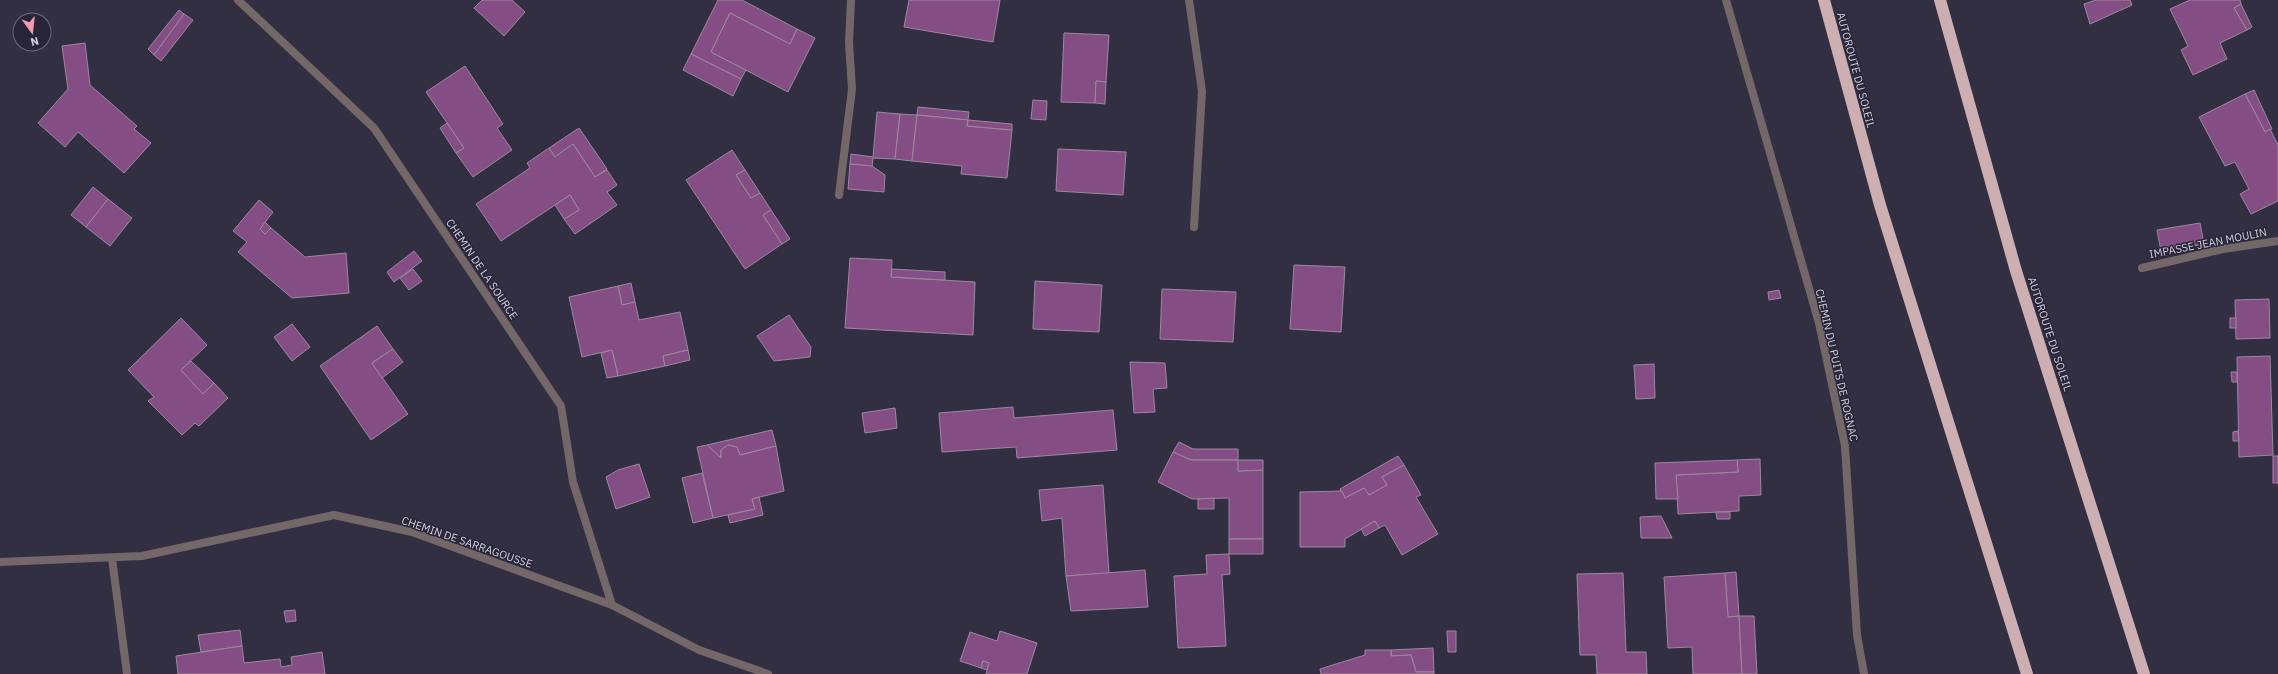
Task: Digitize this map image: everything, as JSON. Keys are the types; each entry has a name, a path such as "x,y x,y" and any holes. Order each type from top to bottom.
{"highway":[{"name":"AUTOROUTE DU SOLEIL","path":"1824,0 1880,206 2028,674"},
{"name":"AUTOROUTE DU SOLEIL","path":"1940,0 2016,271 2144,674"}],"street":[{"name":"CHEMIN DE LA SOURCE","path":"238,0 374,128 561,406 573,482 612,605"},
{"path":"839,196 852,89 849,43 851,0"},
{"path":"1189,0 1202,91 1194,227"},
{"name":"CHEMIN DU PUITS DE ROGNAC","path":"1726,0 1819,323 1845,446 1857,636 1864,674"},
{"name":"IMPASSE JEAN MOULIN","path":"2142,268 2224,249 2278,241"},
{"name":"CHEMIN DE SARRAGOUSSE","path":"0,562 142,556 334,515 412,532 612,605 699,650 768,674"},
{"path":"112,558 127,674"}],"building":[{"path":"482,0 512,0 525,12 504,36 474,8"},
{"path":"718,0 742,0 797,29 790,44 730,13 711,52 746,70 741,79 691,54"},
{"path":"909,0 1000,0 993,42 904,27"},
{"path":"2096,0 2130,0 2132,5 2090,24 2084,4"},
{"path":"2190,0 2240,0 2241,4 2234,8 2247,30 2220,43 2227,59 2193,75 2181,50 2188,46 2170,9"},
{"path":"2241,4 2252,27 2247,30 2234,8"},
{"path":"179,10 184,14 154,55 148,49"},
{"path":"730,13 790,44 797,29 815,38 788,92 711,52"},
{"path":"184,14 193,20 161,61 154,55"},
{"path":"1064,33 1109,35 1106,82 1096,81 1095,103 1061,102"},
{"path":"85,43 90,85 137,126 134,129 151,143 124,173 78,132 65,147 38,123 68,89 62,46"},
{"path":"691,54 741,79 733,96 683,70"},
{"path":"465,66 503,124 497,128 512,150 473,177 456,153 464,148 426,92"},
{"path":"1096,81 1106,82 1105,104 1095,103"},
{"path":"2254,90 2272,129 2265,132 2245,94"},
{"path":"2245,94 2265,132 2270,129 2278,145 2278,201 2251,214 2240,194 2249,189 2235,162 2225,166 2199,117"},
{"path":"1033,100 1047,101 1046,120 1031,119"},
{"path":"918,107 969,112 968,120 917,115"},
{"path":"877,112 900,114 895,159 873,158 872,167 850,164 851,154 873,157"},
{"path":"900,114 917,115 912,161 895,159"},
{"path":"917,115 968,120 967,126 1012,130 1007,178 961,174 962,166 912,161"},
{"path":"968,120 1012,124 1012,130 967,126"},
{"path":"447,123 464,148 456,153 440,128"},
{"path":"579,128 607,169 595,177 573,144 555,157 549,148"},
{"path":"573,144 595,177 607,170 617,185 607,192 617,205 575,234 564,219 579,210 570,195 501,241 476,204 530,168 527,163 549,148 555,157"},
{"path":"1058,149 1126,152 1123,195 1056,191"},
{"path":"732,150 745,170 736,175 751,198 760,193 771,210 763,215 782,244 745,269 686,180"},
{"path":"850,164 872,166 885,175 884,192 848,189"},
{"path":"745,170 760,193 751,198 736,175"},
{"path":"93,187 108,199 86,227 71,215"},
{"path":"570,195 579,210 564,219 555,205"},
{"path":"108,199 132,218 110,246 86,227"},
{"path":"259,200 273,212 260,229 265,234 271,228 305,257 346,253 349,293 292,298 238,252 247,242 233,231"},
{"path":"771,210 790,239 782,244 763,215"},
{"path":"265,222 271,228 265,234 260,229"},
{"path":"2200,223 2204,244 2161,251 2157,230"},
{"path":"414,251 422,261 394,282 387,272"},
{"path":"850,258 892,260 891,277 975,282 973,335 845,328"},
{"path":"1294,265 1345,267 1341,332 1290,329"},
{"path":"413,269 422,281 409,290 400,278"},
{"path":"892,269 945,272 945,280 891,277"},
{"path":"1035,281 1102,285 1099,332 1033,329"},
{"path":"631,283 635,302 622,305 618,286"},
{"path":"618,286 622,305 635,302 639,320 680,312 688,350 663,356 665,366 618,376 612,350 582,357 569,297"},
{"path":"1162,289 1236,292 1233,342 1160,339"},
{"path":"1779,290 1781,298 1769,300 1768,292"},
{"path":"2269,299 2270,338 2236,339 2235,300"},
{"path":"789,315 811,347 810,357 774,361 757,336"},
{"path":"181,318 207,345 181,370 203,394 214,383 228,398 199,426 195,423 182,435 148,401 154,397 128,370"},
{"path":"2230,318 2236,318 2236,328 2230,328"},
{"path":"292,324 310,347 292,361 274,337"},
{"path":"377,326 393,349 372,363 408,414 371,440 320,366"},
{"path":"393,349 403,362 382,378 372,363"},
{"path":"612,350 618,376 607,378 601,353"},
{"path":"688,350 690,360 665,366 663,356"},
{"path":"2270,356 2273,455 2239,457 2237,357"},
{"path":"191,361 214,383 203,394 181,370"},
{"path":"1130,362 1165,363 1167,388 1153,389 1155,412 1134,413"},
{"path":"1654,364 1655,398 1636,399 1634,365"},
{"path":"2231,372 2237,372 2237,382 2232,382"},
{"path":"1013,407 1014,418 1113,410 1117,450 1017,458 1016,447 942,452 939,413"},
{"path":"895,408 897,428 865,433 862,413"},
{"path":"772,430 776,446 740,455 737,447 728,445 721,450 721,458 707,445"},
{"path":"2238,431 2239,441 2233,441 2233,432"},
{"path":"1179,442 1193,449 1238,449 1238,460 1191,460 1173,452"},
{"path":"707,445 721,458 721,450 728,445 737,447 740,455 776,446 784,491 752,499 755,509 713,518 697,447"},
{"path":"1173,452 1191,460 1238,460 1238,471 1263,470 1263,539 1229,539 1229,498 1192,499 1158,482"},
{"path":"1398,456 1404,465 1382,477 1387,485 1369,495 1364,488 1345,498 1340,489"},
{"path":"2273,456 2278,456 2278,483 2273,483"},
{"path":"1760,459 1761,495 1739,496 1739,511 1678,514 1676,475 1738,472 1737,460"},
{"path":"1238,460 1263,460 1263,470 1238,471"},
{"path":"1737,460 1738,472 1676,475 1678,499 1656,499 1655,463"},
{"path":"639,464 650,497 616,509 606,477 618,470"},
{"path":"1404,465 1421,495 1416,497 1438,534 1402,555 1385,525 1379,528 1375,521 1345,539 1345,547 1300,547 1300,492 1342,491 1345,498 1364,488 1369,495 1387,485 1382,477"},
{"path":"702,473 713,518 693,523 682,478"},
{"path":"1103,485 1109,573 1066,576 1062,518 1042,521 1039,490"},
{"path":"759,497 763,515 730,523 728,515 755,509 752,499"},
{"path":"1214,498 1214,509 1198,509 1198,499"},
{"path":"1716,512 1730,512 1730,519 1717,519"},
{"path":"1661,516 1672,538 1641,538 1640,517"},
{"path":"1375,521 1379,528 1365,536 1361,529"},
{"path":"1229,539 1263,539 1263,554 1229,554"},
{"path":"1229,554 1230,574 1222,575 1226,646 1178,648 1174,576 1207,574 1206,555"},
{"path":"1145,570 1148,607 1071,611 1066,576"},
{"path":"1736,572 1739,616 1728,617 1725,573"},
{"path":"1623,573 1626,652 1646,652 1647,674 1597,674 1596,655 1580,655 1577,574"},
{"path":"1725,573 1728,617 1739,616 1742,674 1693,674 1692,647 1668,648 1664,577"},
{"path":"295,610 296,621 286,622 284,611"},
{"path":"1739,616 1754,616 1757,674 1742,674"},
{"path":"240,630 242,646 201,652 198,635"},
{"path":"1000,631 1037,643 1027,674 986,674 989,663 983,661 981,668 960,661 970,632 997,641"},
{"path":"1447,631 1456,631 1456,652 1448,652"},
{"path":"242,646 244,663 280,659 281,667 292,665 291,657 322,652 325,674 178,674 176,656"},
{"path":"1433,648 1434,672 1416,672 1411,655 1391,656 1391,650"},
{"path":"1365,650 1391,650 1391,656 1411,655 1416,672 1434,672 1434,674 1321,674 1320,669 1365,655"},
{"path":"983,661 989,663 987,670 981,668"}]}
